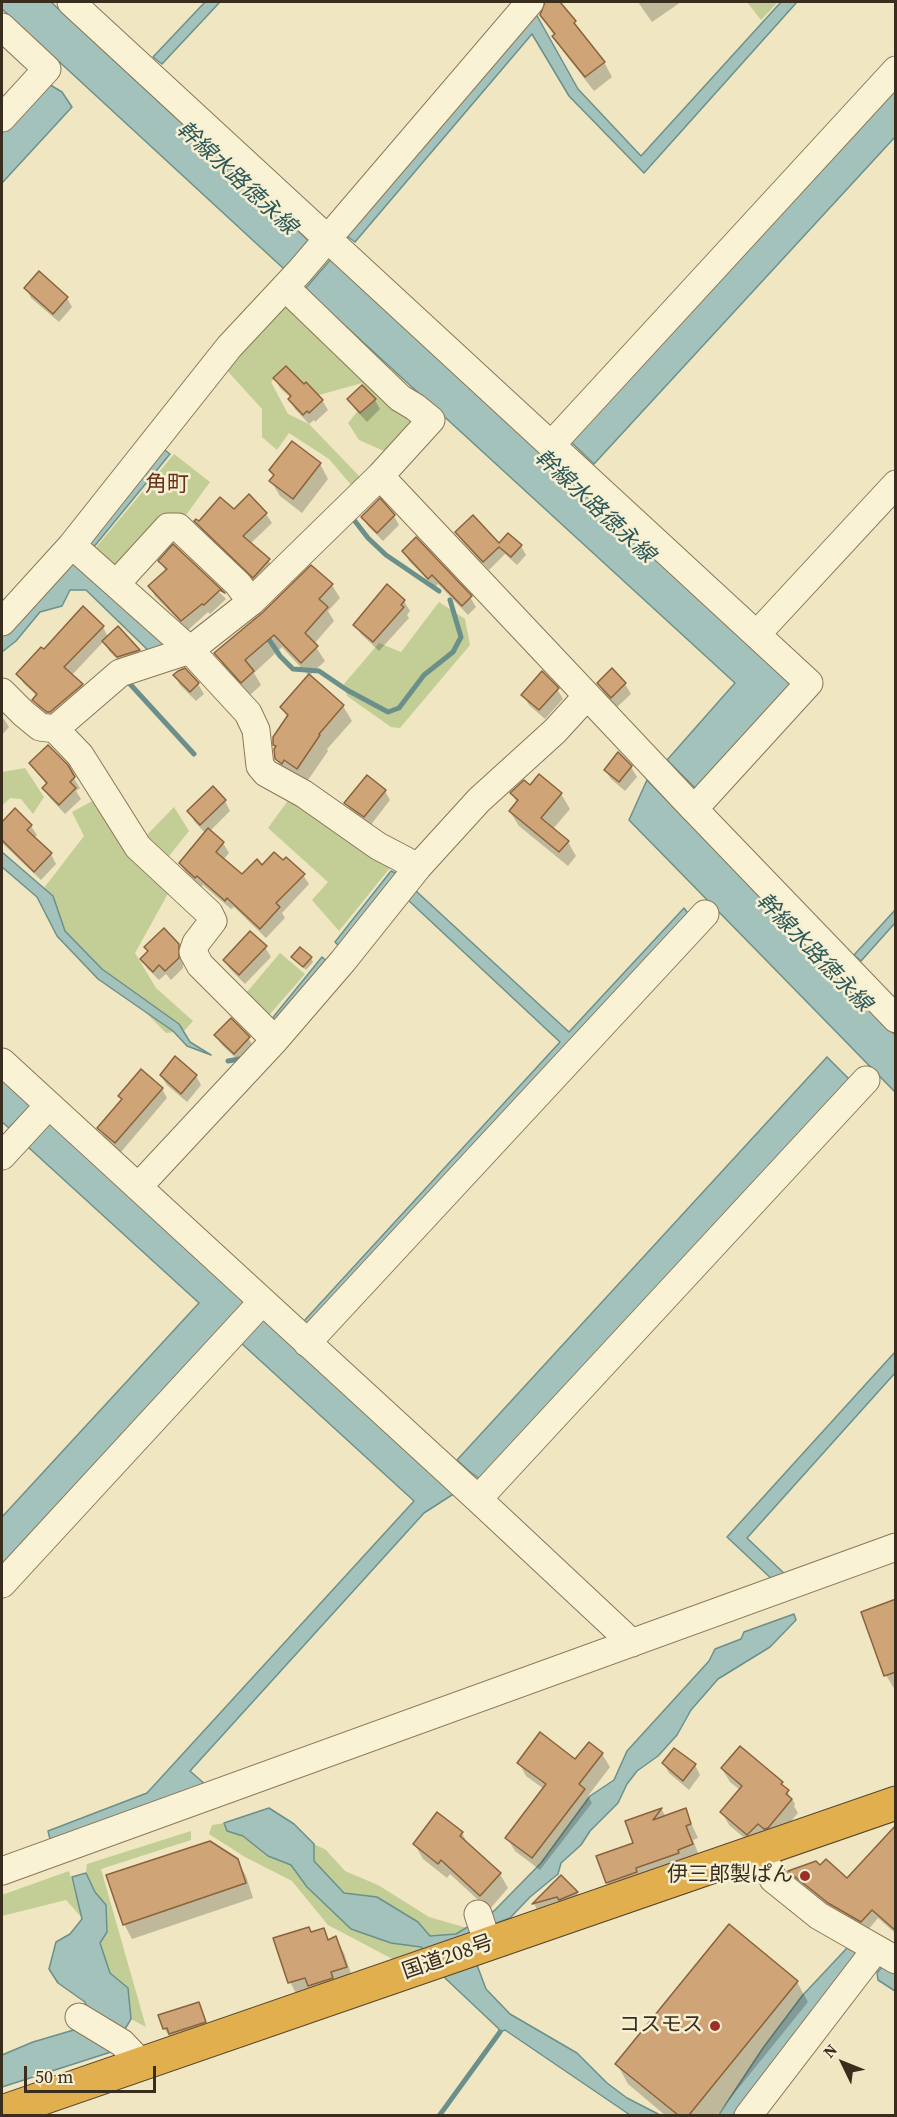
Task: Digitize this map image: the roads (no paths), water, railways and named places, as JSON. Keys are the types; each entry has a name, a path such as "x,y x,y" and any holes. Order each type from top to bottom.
{"highway":[{"name":"国道208号","path":"2,2112 132,2054 483,1930 761,1848 896,1803"}],"street":[{"path":"55,729 120,673 190,650 251,602 380,476 431,420 400,398 306,264 71,2"},
{"path":"2,622 72,544 229,347 306,264 530,2"},
{"path":"2,27 47,69 2,118"},
{"path":"552,444 896,70"},
{"path":"306,264 552,444 809,683 680,794"},
{"path":"380,476 896,1019"},
{"path":"757,634 896,484"},
{"path":"116,584 168,527 178,527 238,584 251,602"},
{"path":"72,544 190,650 248,713 256,730 260,766 266,773 304,794 378,846 418,867"},
{"path":"2,692 40,727 55,729 80,755 138,847 209,913 213,921 196,943 194,952 200,965 275,1040"},
{"path":"138,1187 275,1040 343,961 418,867 479,800 555,731 587,696"},
{"path":"308,1343 705,914"},
{"path":"2,1062 37,1118 138,1187 250,1316 308,1343 632,1643"},
{"path":"478,1499 866,1080"},
{"path":"2,1156 37,1118"},
{"path":"2,1584 250,1316"},
{"path":"2,1871 896,1547"},
{"path":"748,2115 886,1955 819,1916 773,1879 761,1848"},
{"path":"79,2017 132,2054"}],"water":[{"name":"幹線水路徳永線","path":"2,2 51,2 309,241 284,269 2,9"},
{"path":"205,2 220,2 162,64 153,57"},
{"path":"781,2 797,2 644,173 569,96 532,34 355,242 347,236 536,14 578,89 641,156"},
{"path":"47,83 62,92 72,107 2,183 2,133"},
{"path":"895,85 895,137 594,464 569,440"},
{"name":"幹線水路徳永線","path":"331,259 792,683 695,788 667,760 735,683 305,289"},
{"path":"161,447 170,454 93,548 84,542"},
{"path":"69,559 169,647 152,654 86,590 70,590 62,606 40,612 16,641 2,652 2,634"},
{"name":"幹線水路徳永線","path":"647,780 895,1035 895,1092 629,820"},
{"path":"2,852 53,896 65,931 102,969 179,1024 190,1042 211,1055 187,1046 173,1031 98,979 57,936 37,897 2,867"},
{"path":"391,871 400,875 342,949 335,942"},
{"path":"416,891 569,1032 684,908 690,916 310,1328 304,1321 560,1042 408,900"},
{"path":"895,910 895,923 861,961 854,955"},
{"path":"322,957 330,964 278,1026 270,1021"},
{"path":"827,1057 850,1080 481,1480 469,1471 457,1460"},
{"path":"2,1074 33,1103 9,1128 2,1122"},
{"path":"52,1120 248,1302 2,1569 2,1517 199,1303 28,1147"},
{"path":"264,1318 455,1493 424,1513 190,1771 206,1785 51,1843 48,1831 147,1793 414,1501 241,1343"},
{"path":"895,1352 895,1373 747,1538 788,1577 775,1582 727,1537"},
{"path":"794,1614 796,1620 770,1647 718,1679 691,1710 677,1735 658,1756 637,1771 627,1784 618,1803 590,1831 581,1845 561,1863 558,1874 530,1897 510,1918 470,1933 468,1941 486,1989 510,2014 577,2053 607,2083 627,2098 660,2115 630,2115 505,2030 500,2032 446,1979 421,1947 391,1943 351,1929 307,1887 291,1865 268,1856 243,1836 227,1831 224,1823 269,1808 294,1824 314,1844 314,1861 344,1893 377,1897 418,1922 430,1936 456,1934 494,1911 541,1863 590,1796 614,1780 627,1751 709,1661 715,1649 741,1639 744,1632"},
{"path":"86,1873 95,1892 106,1905 107,1932 100,1943 110,1973 128,1988 131,2019 111,2052 2,2087 2,2055 33,2042 77,2029 88,2010 85,2002 58,1983 49,1969 56,1942 70,1934 82,1919 72,1877"},
{"path":"847,1948 859,1954 733,2115 718,2116 763,2048 802,1996"},
{"path":"883,1965 895,1973 895,1991 878,1980 877,1973"}],"waterway":[{"path":"351,516 368,538 386,555 439,591"},
{"path":"266,635 280,656 293,669 319,671 347,690 388,712 399,708 424,675 453,652 461,637 450,600"},
{"path":"130,684 194,754"},
{"path":"228,1061 245,1058"},
{"path":"439,2116 500,2032"}],"place":[{"name":"伊三郎製ぱん","path":"805,1876"},
{"name":"コスモス","path":"715,2026"}],"district":[{"name":"角町","path":"167,485"}]}
